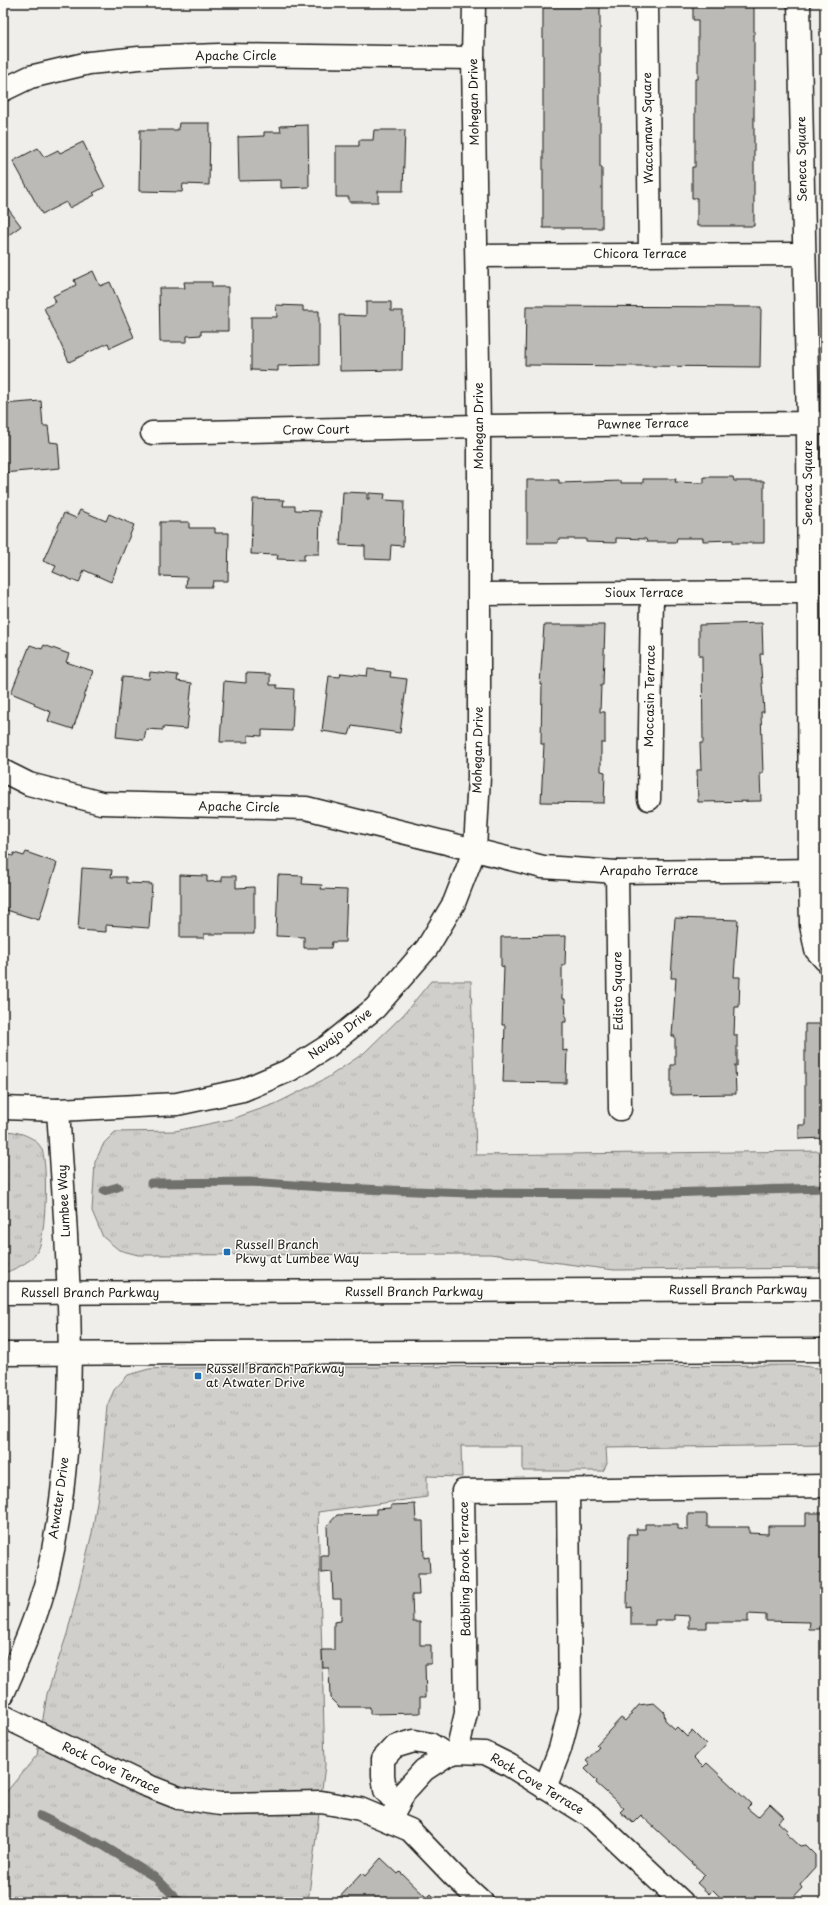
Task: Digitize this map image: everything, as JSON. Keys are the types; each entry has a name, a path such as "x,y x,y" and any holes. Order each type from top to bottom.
{"street":[{"name":"Mohegan Drive","path":"474,3 473,58 477,256 480,594 478,777 475,849"},
{"name":"Waccamaw Square","path":"647,3 650,254"},
{"name":"Seneca Square","path":"799,3 803,254 816,423 808,592 817,870 811,925 816,950 825,960"},
{"name":"Apache Circle","path":"3,90 30,77 88,63 139,58 219,55 473,58"},
{"name":"Chicora Terrace","path":"477,256 803,254"},
{"name":"Pawnee Terrace","path":"479,426 816,423"},
{"name":"Crow Court","path":"152,433 479,426"},
{"name":"Sioux Terrace","path":"480,594 808,592"},
{"name":"Moccasin Terrace","path":"649,799 652,593"},
{"name":"Apache Circle","path":"3,771 29,784 101,803 306,808 475,849"},
{"name":"Arapaho Terrace","path":"475,849 543,867 617,872 817,870"},
{"name":"Navajo Drive","path":"3,1108 58,1110 177,1104 243,1090 290,1070 328,1046 375,1008 427,948 454,903 475,849"},
{"name":"Edisto Square","path":"617,872 620,1109"},
{"name":"Lumbee Way","path":"58,1110 69,1293"},
{"name":"Russell Branch Parkway","path":"3,1293 825,1289"},
{"name":"Atwater Drive","path":"3,1694 24,1645 46,1579 61,1499 68,1437 69,1293"},
{"path":"3,1354 69,1355 825,1350"},
{"name":"Babbling Brook Terrace","path":"452,1753 466,1713 463,1491 825,1486"},
{"path":"545,1788 560,1749 570,1710 568,1490"},
{"name":"Rock Cove Terrace","path":"3,1716 142,1784 179,1798 220,1804 321,1802 394,1813 455,1877 482,1902"},
{"path":"394,1813 385,1790 383,1759 394,1747 414,1741 430,1744 452,1753"},
{"path":"394,1813 405,1791 424,1770 452,1753"},
{"name":"Rock Cove Terrace","path":"452,1753 485,1753 509,1765 590,1816 682,1902"}],"green space":[{"path":"431,981 471,981 476,1155 825,1151 825,1268 614,1270 490,1254 138,1255 119,1250 103,1237 92,1211 95,1162 104,1143 115,1132 175,1131 232,1119 275,1104 327,1078 364,1053 404,1014"},
{"path":"3,1131 20,1133 36,1141 42,1150 45,1170 45,1200 41,1243 38,1250 28,1261 7,1272 3,1272"},
{"path":"795,1365 825,1369 825,1445 606,1448 607,1464 603,1471 523,1471 523,1446 461,1446 462,1477 427,1476 427,1497 318,1512 325,1765 308,1902 3,1902 3,1796 37,1755 47,1694 67,1634 92,1533 100,1483 107,1406 114,1390 128,1375 149,1369 169,1368"}],"building":[{"path":"543,3 600,3 600,167 602,167 602,228 543,228"},
{"path":"693,3 754,3 754,226 697,226 697,198 692,198 692,167 695,167 695,79 698,79 698,20 693,20"},
{"path":"179,123 210,123 209,185 183,184 182,192 139,191 140,130 178,130"},
{"path":"308,125 309,187 281,188 281,180 239,181 238,137 264,136 264,132 281,132 280,126"},
{"path":"374,130 405,130 403,191 378,191 378,202 349,202 349,197 336,197 336,146 359,146 359,140 373,140"},
{"path":"83,142 105,187 93,193 95,195 69,208 66,202 42,214 13,161 38,148 44,157 58,150 60,153"},
{"path":"3,202 21,226 3,239"},
{"path":"93,271 100,286 110,282 134,337 110,348 108,343 69,362 44,308 56,302 53,296 76,285 74,280"},
{"path":"184,282 212,282 212,287 228,287 228,331 201,331 201,335 187,336 187,342 160,342 159,288 185,288"},
{"path":"366,302 391,302 391,311 403,311 402,370 340,371 339,315 366,316"},
{"path":"276,305 303,306 303,311 319,311 319,365 278,366 278,371 251,370 251,317 277,317"},
{"path":"526,306 761,307 760,367 525,365"},
{"path":"41,401 43,426 48,426 50,442 58,443 60,468 3,473 3,404"},
{"path":"704,477 733,477 734,481 764,481 764,543 733,543 733,540 703,541 703,538 677,538 676,542 647,542 646,539 616,538 616,543 586,542 586,539 558,539 558,543 527,543 527,480 559,480 559,483 621,481 621,483 643,483 643,479 676,479 675,482 704,483"},
{"path":"343,492 367,493 367,499 369,499 369,493 385,494 384,500 404,501 403,546 391,545 390,560 365,559 365,546 340,545"},
{"path":"253,499 284,500 283,506 295,506 295,510 320,511 319,554 304,554 304,560 277,559 278,555 251,554"},
{"path":"80,510 106,521 109,514 134,525 111,582 84,570 79,583 53,572 56,566 43,561 64,513 76,518"},
{"path":"160,522 189,522 189,528 215,528 215,533 229,533 228,581 213,581 212,587 186,587 187,577 160,576"},
{"path":"762,623 763,654 760,654 764,712 761,712 763,773 760,773 761,801 698,802 697,770 701,770 700,743 703,743 702,656 699,656 699,625"},
{"path":"544,625 605,625 603,685 601,685 600,712 605,712 605,743 601,743 601,771 605,772 604,803 541,802 544,744 541,744 542,685 540,685"},
{"path":"30,645 42,649 44,645 69,654 66,662 93,671 73,729 48,721 51,712 34,705 35,703 11,693"},
{"path":"368,669 391,672 390,677 407,679 400,733 352,726 349,735 322,731 329,676 340,677 341,673 367,676"},
{"path":"150,672 178,675 177,681 192,683 187,729 163,727 163,730 146,729 144,740 116,737 122,677 149,679"},
{"path":"246,673 270,674 270,685 277,685 277,688 294,689 292,731 262,730 262,736 248,735 248,742 220,742 224,681 246,683"},
{"path":"26,852 57,863 39,920 3,909 5,904 3,903 3,853 13,856 14,853 24,856"},
{"path":"82,868 112,870 111,877 126,877 126,883 152,884 149,928 106,925 106,932 78,930"},
{"path":"180,875 207,876 207,882 222,881 222,876 236,876 236,888 254,887 254,934 204,934 204,938 180,938"},
{"path":"278,875 303,876 302,884 322,885 321,889 347,890 345,942 332,942 331,948 304,948 304,937 276,936"},
{"path":"675,918 738,920 734,977 740,977 739,1007 735,1007 734,1035 737,1035 737,1066 735,1065 736,1094 671,1095 671,1065 675,1065 675,1036 672,1036 676,978 671,978"},
{"path":"566,936 565,965 562,965 562,999 565,999 566,1022 563,1022 563,1051 567,1050 566,1083 503,1082 505,1025 502,1025 504,967 501,966 501,937"},
{"path":"805,1024 825,1024 825,1138 799,1139 799,1125 805,1125"},
{"path":"415,1504 416,1521 423,1521 424,1558 429,1557 430,1573 418,1573 419,1595 412,1595 413,1622 420,1622 420,1645 431,1645 431,1664 425,1664 426,1697 420,1697 420,1713 370,1714 370,1707 339,1707 330,1698 329,1668 323,1668 322,1650 334,1650 334,1622 341,1621 341,1599 333,1599 332,1572 321,1573 321,1555 328,1555 327,1526 337,1515 376,1514 376,1509 391,1508 391,1505"},
{"path":"806,1513 825,1513 825,1629 809,1629 810,1622 766,1621 766,1615 748,1614 748,1622 707,1622 707,1628 689,1628 689,1616 674,1615 674,1620 655,1620 655,1625 631,1625 631,1607 627,1608 628,1534 637,1534 636,1529 645,1529 645,1524 678,1524 678,1529 688,1530 688,1514 707,1514 707,1527 749,1527 749,1533 768,1534 768,1526 806,1526"},
{"path":"654,1703 664,1712 665,1720 675,1729 677,1727 687,1737 692,1731 706,1745 694,1758 703,1767 707,1763 751,1804 747,1808 758,1817 770,1804 784,1817 778,1822 788,1831 786,1833 800,1846 805,1845 815,1855 815,1868 800,1885 802,1888 789,1902 725,1902 713,1890 709,1894 697,1883 705,1875 641,1815 633,1823 620,1812 624,1808 596,1783 597,1781 585,1769 590,1764 586,1761 599,1747 596,1745 621,1718 625,1721 639,1705"},
{"path":"381,1858 398,1874 400,1872 427,1898 431,1894 439,1902 339,1902 337,1900 362,1873 365,1876"}],"waterway":[{"path":"151,1183 250,1182 336,1188 468,1193 635,1194 824,1188"},
{"path":"104,1191 118,1187"},
{"path":"40,1816 104,1846 156,1878 180,1902"}],"place":[{"name":"Russell Branch Pkwy at Lumbee Way","path":"227,1252"},
{"name":"Russell Branch Parkway at Atwater Drive","path":"198,1376"}]}
